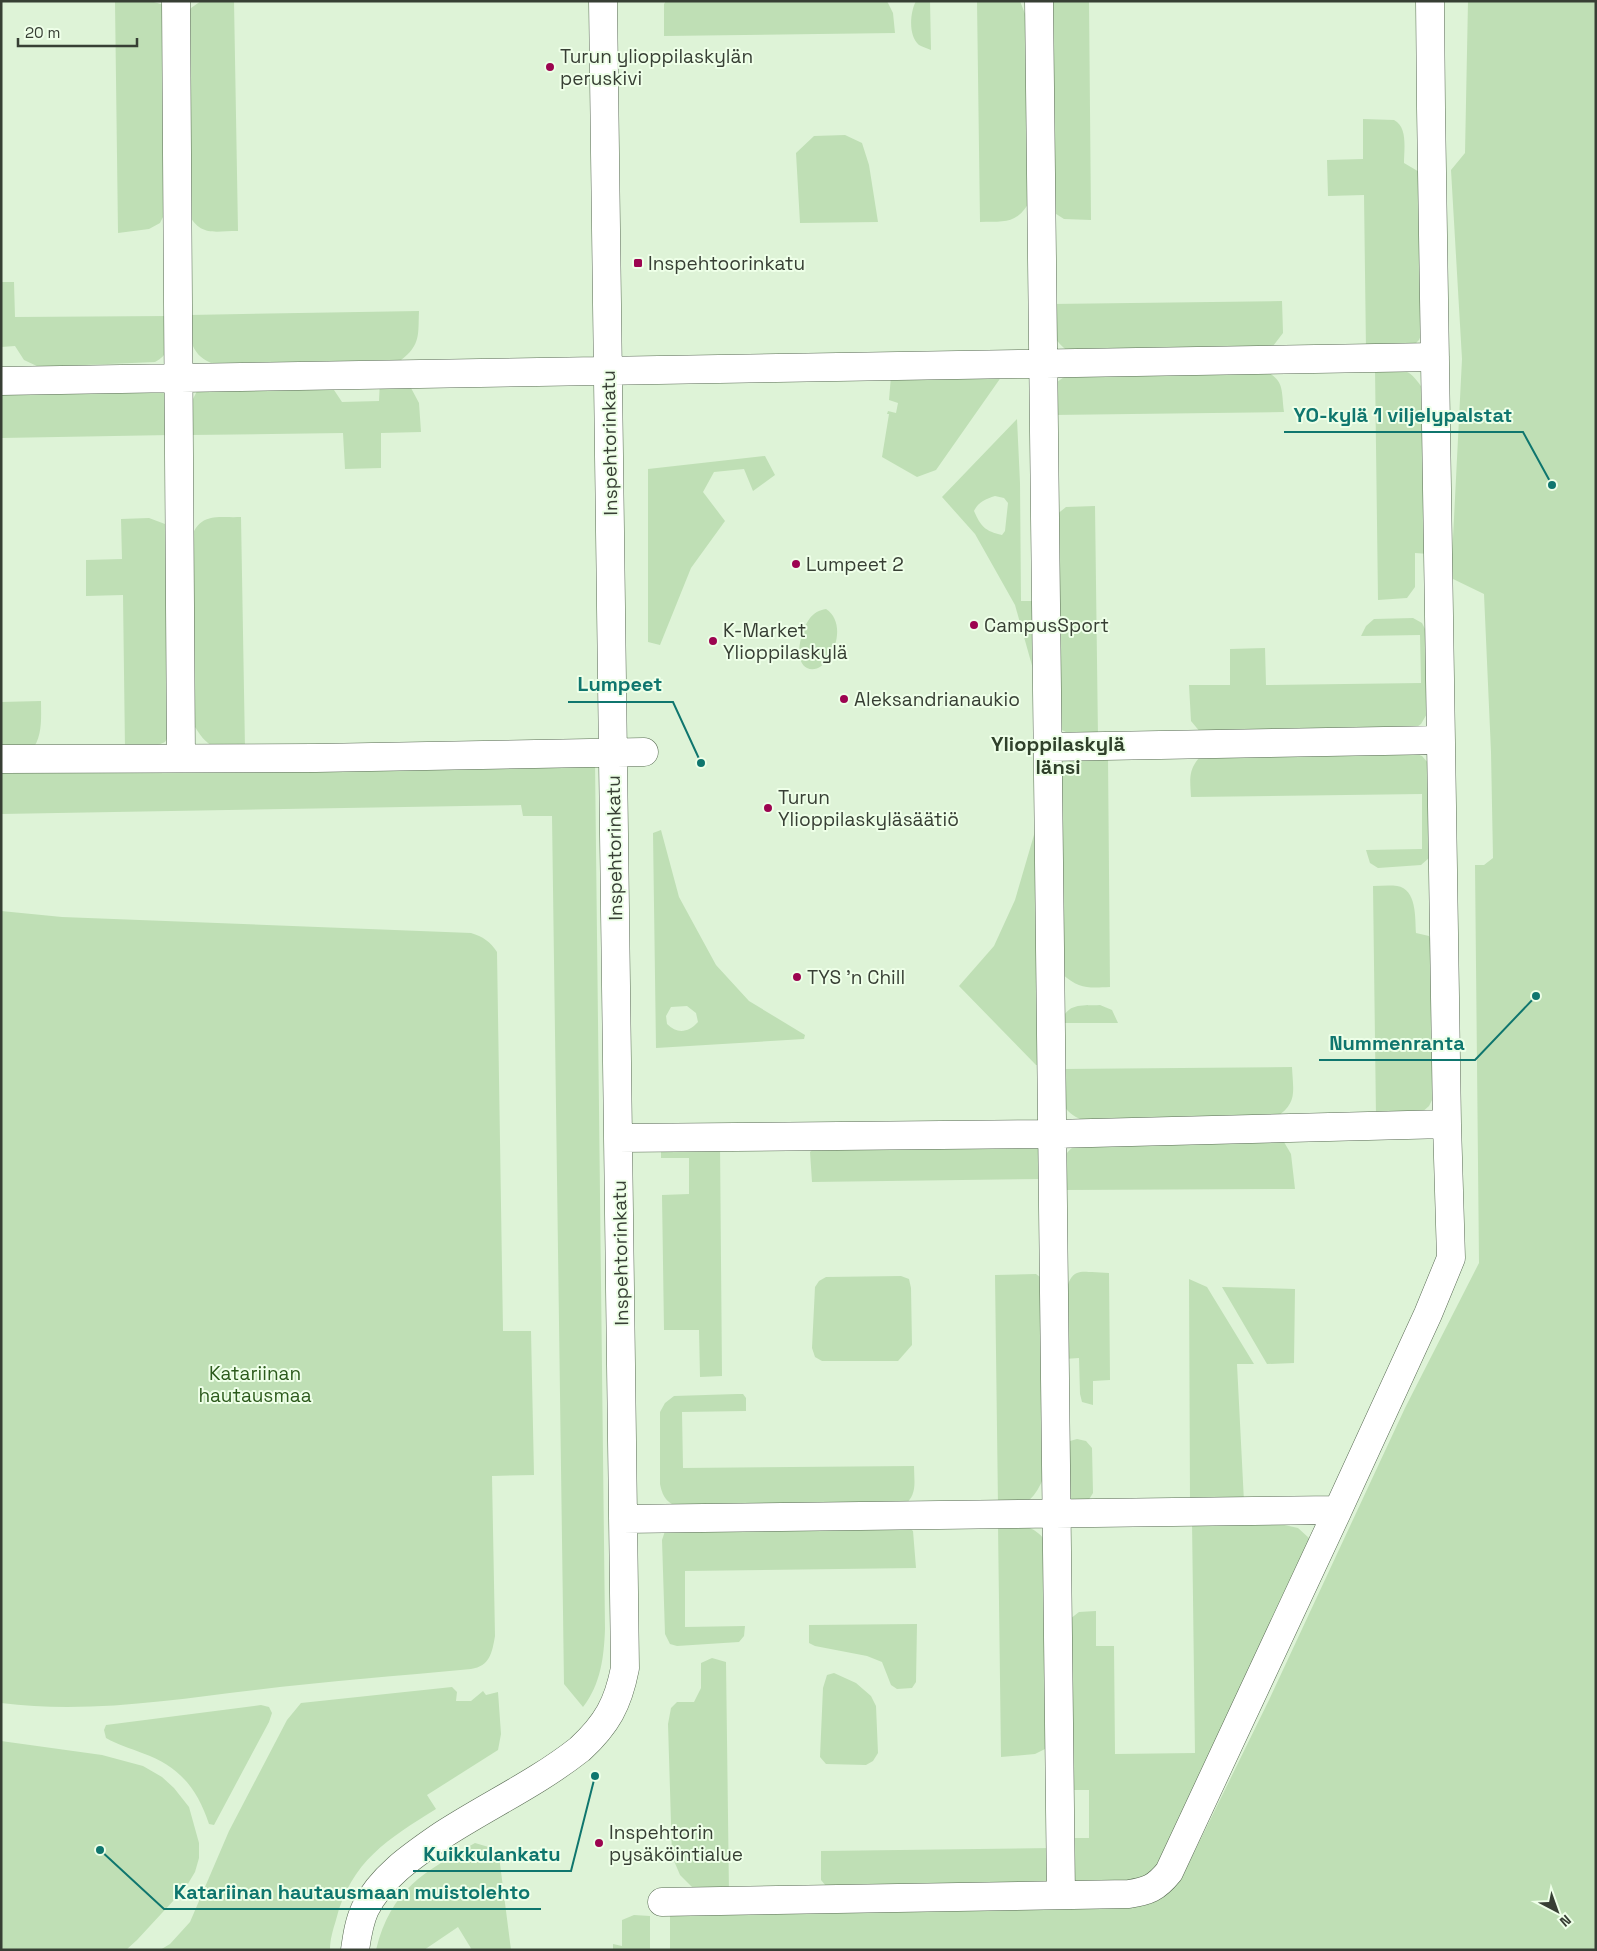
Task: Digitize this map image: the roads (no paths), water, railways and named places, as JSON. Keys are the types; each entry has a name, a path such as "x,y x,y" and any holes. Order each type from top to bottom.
{"street":[{"path":"176,1 181,757"},
{"name":"Inspehtorinkatu","path":"355,1950 358,1930 365,1910 376,1891 394,1871 412,1855 458,1825 580,1750 605,1722 614,1708 625,1668 603,1"},
{"path":"1039,1 1060,1895"},
{"path":"662,1902 1129,1894 1156,1886 1169,1872 1338,1510 1428,1314 1451,1258 1447,1124 1430,1"},
{"path":"1,381 1435,357"},
{"path":"1048,747 1441,740"},
{"path":"1,759 316,758 644,752"},
{"path":"618,1138 1052,1134 1447,1124"},
{"path":"623,1519 1338,1510"}],"place":[{"name":"Turun ylioppilaskylän peruskivi","path":"550,67"},
{"name":"Inspehtoorinkatu","path":"638,263"},
{"name":"YO-kylä 1 viljelypalstat","path":"1552,485"},
{"name":"Lumpeet 2","path":"796,564"},
{"name":"CampusSport","path":"974,625"},
{"name":"K-Market Ylioppilaskylä","path":"713,641"},
{"name":"Aleksandrianaukio","path":"844,699"},
{"name":"Lumpeet","path":"701,763"},
{"name":"Turun Ylioppilaskyläsäätiö","path":"768,808"},
{"name":"TYS 'n Chill","path":"797,977"},
{"name":"Nummenranta","path":"1536,996"},
{"name":"Kuikkulankatu","path":"595,1776"},
{"name":"Inspehtorin pysäköintialue","path":"599,1843"},
{"name":"Katariinan hautausmaan muistolehto","path":"100,1850"}],"district":[{"name":"Ylioppilaskylä länsi","path":"1058,756"}],"park label":[{"name":"Katariinan hautausmaa","path":"255,1384"}]}
